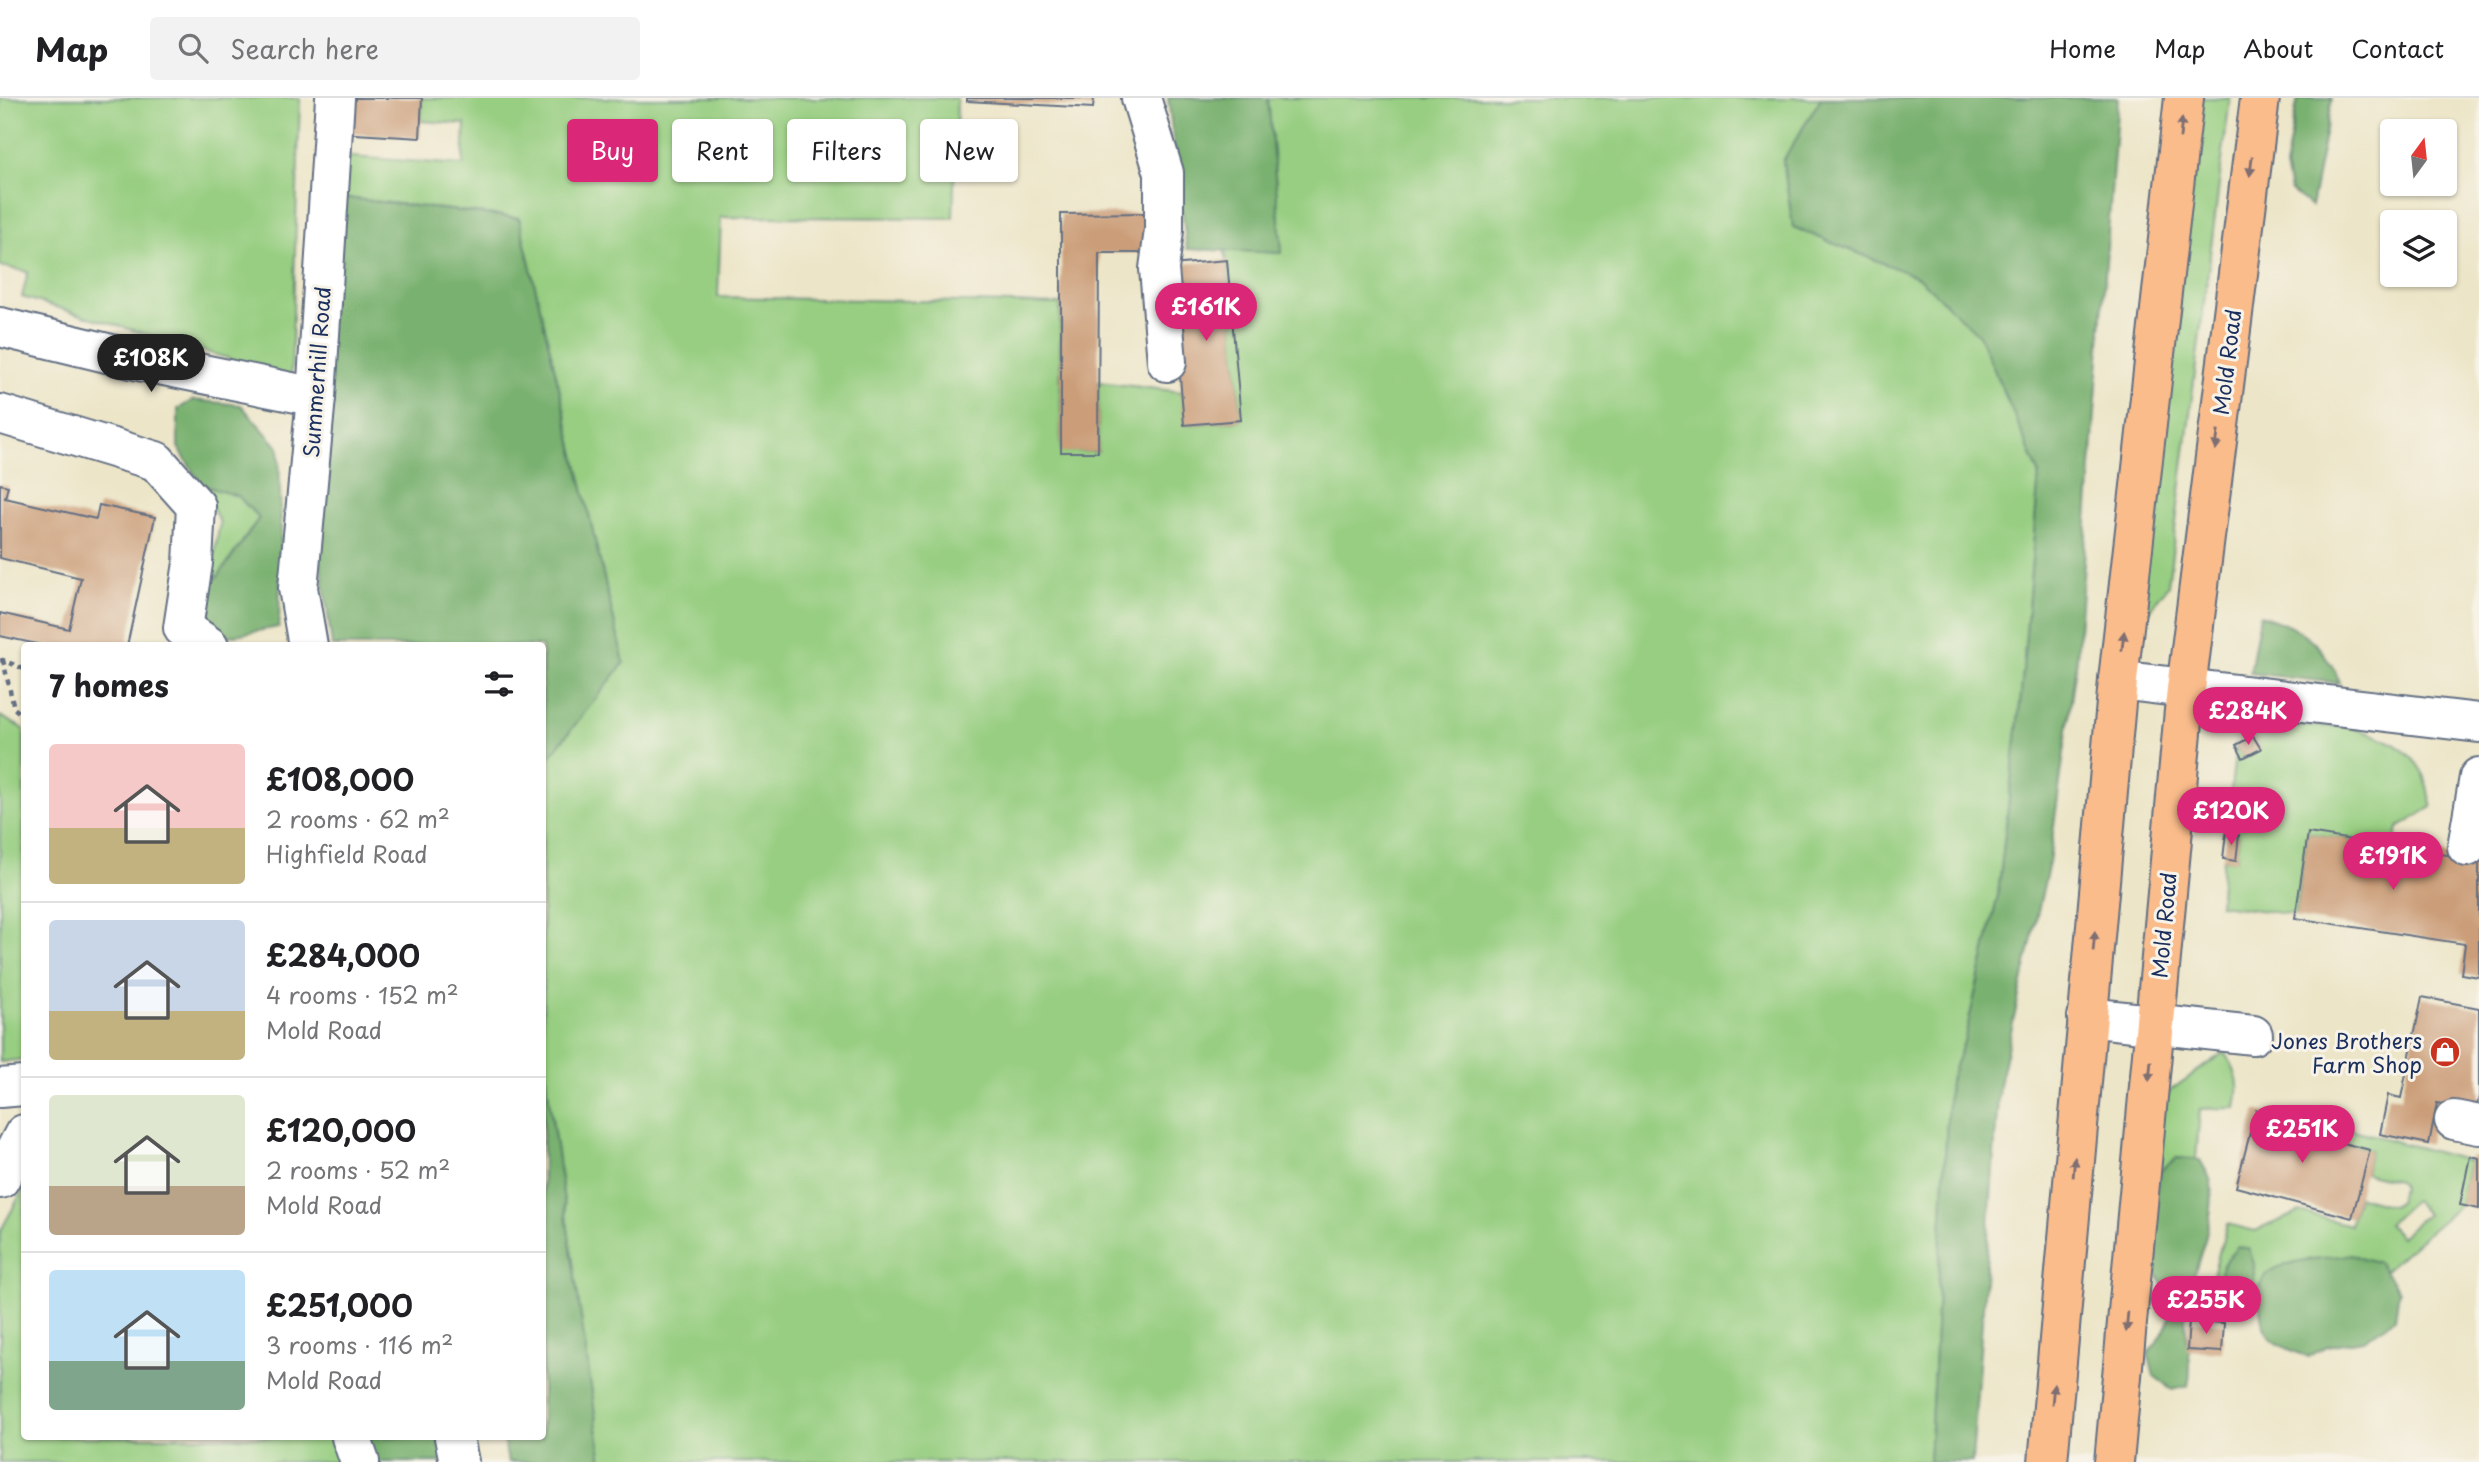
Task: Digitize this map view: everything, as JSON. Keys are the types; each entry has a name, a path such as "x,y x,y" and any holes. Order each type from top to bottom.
{"main road":[{"path":"2048,1462 2118,680 2184,98"},
{"name":"Mold Road","path":"2115,1462 2186,689 2260,98"}],"street":[{"name":"Summerhill Road","path":"304,642 298,588 316,397 335,98"},
{"path":"1141,98 1164,173 1164,230 1159,269 1167,362"},
{"path":"0,327 144,362 316,397"},
{"path":"0,414 156,461 197,506 193,563 183,628 203,642"},
{"path":"2118,680 2479,723"},
{"path":"2467,847 2479,777"},
{"path":"2087,1017 2252,1035"},
{"path":"0,1088 21,1086"},
{"path":"0,1180 21,1140"},
{"path":"352,1440 359,1462"},
{"path":"455,1440 459,1462"}],"path":[{"path":"2,661 21,669"},
{"path":"2,661 14,708 21,715"}],"green space":[{"path":"0,98 300,98 291,377 22,297 28,272 0,266"},
{"path":"422,98 957,98 956,119 920,119 920,182 954,182 953,218 721,217 718,297 1060,304 1061,451 1098,452 1098,382 1182,392 1185,425 1241,420 1224,250 1282,253 1268,98 1821,98 1783,161 1793,227 1918,277 1980,335 2039,473 2021,695 1998,895 1964,1042 1949,1082 1929,1462 602,1462 546,1078 546,760 624,663 519,218 338,197 339,156 463,165 465,124 421,121"},
{"path":"1168,98 1268,98 1282,253 1187,249"},
{"path":"1821,98 2118,98 2077,658 2049,862 1999,1085 1972,1462 1929,1462 1949,1082 1964,1042 1998,895 2021,695 2039,473 1979,335 1918,277 1793,227 1783,161"},
{"path":"2200,98 2230,98 2168,585 2138,626"},
{"path":"2298,98 2332,98 2311,207 2290,190 2285,167"},
{"path":"338,197 519,218 624,663 546,761 546,642 331,642 316,525"},
{"path":"193,400 241,405 279,448 279,627 225,637 193,620 195,595 219,575 259,518 238,496 201,485 178,447 178,409"},
{"path":"201,485 238,496 259,518 219,575 209,583 220,523"},
{"path":"2260,615 2291,627 2309,638 2323,653 2339,683 2250,673"},
{"path":"0,716 21,727 21,1059 0,1062"},
{"path":"2346,726 2391,742 2409,756 2424,775 2432,807 2398,828 2394,847 2308,833 2295,915 2219,905 2223,859 2236,860 2239,835 2226,833 2236,745 2243,758 2260,749 2253,736 2266,727"},
{"path":"2223,1053 2227,1055 2238,1081 2236,1108 2200,1109 2196,1159 2176,1158 2154,1176 2163,1101 2171,1090"},
{"path":"546,1078 602,1462 508,1462 504,1440 546,1440"},
{"path":"2335,1125 2469,1161 2460,1205 2359,1293 2214,1282 2212,1278 2227,1224 2255,1231 2300,1212 2350,1225 2358,1197 2392,1206 2399,1201 2402,1187 2398,1181 2364,1173 2370,1150 2331,1140","holes":["2414,1200 2426,1214 2400,1237 2388,1224"]},
{"path":"2176,1158 2200,1160 2210,1179 2212,1198 2202,1251 2186,1304 2190,1367 2188,1386 2173,1390 2154,1376 2148,1353 2161,1337 2171,1316 2167,1292 2152,1266 2146,1224 2154,1176"},
{"path":"21,1194 21,1440 339,1440 346,1462 0,1462 0,1232"},
{"path":"2238,1246 2249,1249 2254,1264 2254,1282 2239,1292 2220,1293 2219,1278 2222,1267"},
{"path":"2353,1255 2379,1263 2399,1291 2395,1319 2363,1340 2327,1346 2308,1357 2287,1349 2272,1339 2263,1325 2261,1315 2260,1289 2265,1276 2272,1270 2294,1262"},
{"path":"369,1440 438,1440 445,1462 372,1462"}],"building":[{"path":"341,98 422,98 420,138 339,133"},
{"path":"967,98 1094,98 1093,108 967,101"},
{"path":"1150,213 1150,253 1099,253 1098,452 1061,452 1061,214"},
{"path":"1227,260 1241,420 1184,425 1171,265"},
{"path":"0,484 8,486 5,498 96,519 99,505 155,517 128,642 28,642 0,636 0,613 69,629 81,578 0,558"},
{"path":"2253,736 2261,749 2243,758 2236,745"},
{"path":"2226,833 2239,835 2236,861 2223,859"},
{"path":"2308,833 2479,860 2479,977 2461,974 2465,944 2295,918"},
{"name":"Jones Brothers Farm Shop","path":"2422,997 2479,1008 2479,1096 2476,1110 2437,1103 2429,1144 2380,1134 2388,1095 2401,1098"},
{"path":"2256,1110 2333,1130 2331,1140 2370,1150 2352,1218 2236,1187"},
{"path":"2470,1156 2479,1158 2479,1209 2460,1205"},
{"path":"2189,1321 2224,1323 2222,1352 2187,1350"}],"place":[{"name":"Jones Brothers Farm Shop","path":"2445,1052"}]}
